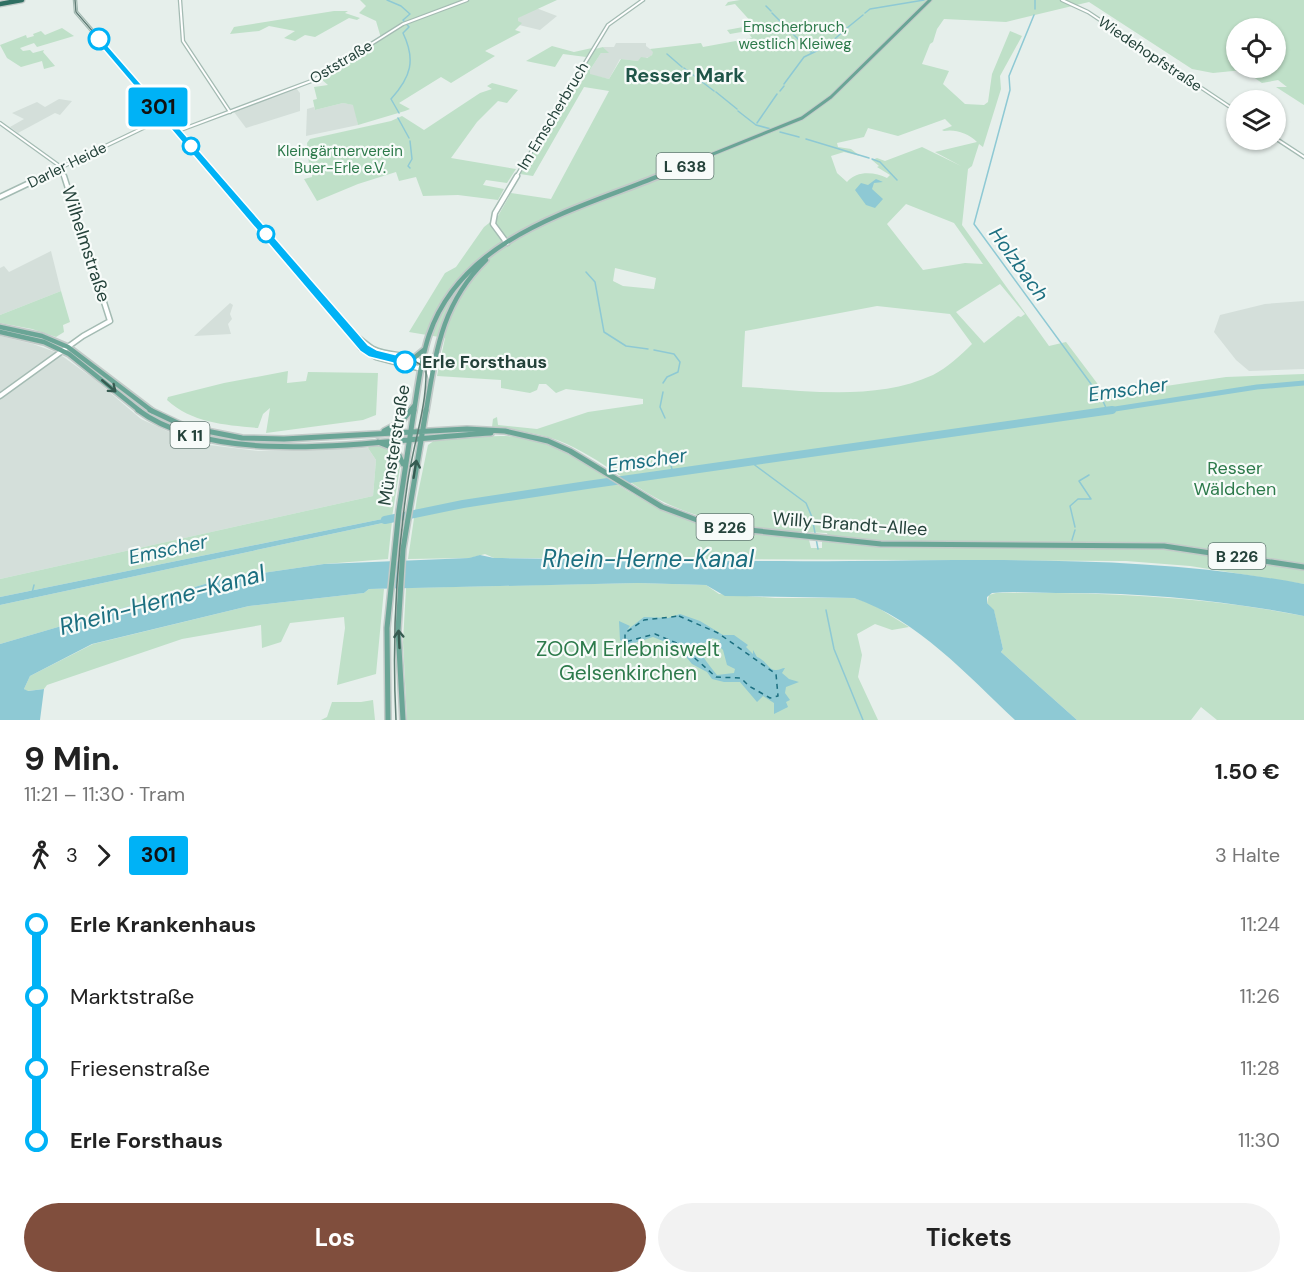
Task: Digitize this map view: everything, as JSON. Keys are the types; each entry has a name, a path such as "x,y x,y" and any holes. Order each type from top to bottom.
{"highway":[{"path":"0,3 12,0"},
{"path":"0,3 22,0"}],"main road":[{"name":"Münsterstraße","path":"388,720 386,673 390,601 404,470 426,347 436,318 458,285 478,262 507,242 571,211 800,119 831,97 930,0"},
{"name":"Münsterstraße","path":"403,720 398,630 403,549 434,360 444,318 455,295 483,262 507,242"},
{"name":"Willy-Brandt-Allee","path":"0,327 42,336 68,347 156,414 186,427 214,434 262,439 377,434 410,435"},
{"name":"Willy-Brandt-Allee","path":"0,332 29,338 63,351 148,417 183,433 210,440 259,445 375,440 422,434 514,434 548,441 581,456 662,507 705,523 750,531 881,544 1170,547 1304,567"},
{"path":"414,358 426,347"},
{"path":"377,434 401,422 415,404"},
{"path":"375,440 396,450 403,460 404,470"}],"street":[{"path":"75,0 76,12 354,335 361,348 372,356 413,367 434,360"},
{"path":"180,0 183,41 230,112"},
{"name":"Oststraße","path":"178,131 314,80 403,24 467,0"},
{"name":"Im Emscherbruch","path":"507,242 493,224 495,213 608,25 643,0"},
{"name":"Wiedehopfstraße","path":"1062,0 1088,12 1226,104"},
{"name":"Darler Heide","path":"0,197 166,117"},
{"path":"0,123 61,167"},
{"path":"1286,145 1304,157"},
{"name":"Wilhelmstraße","path":"61,167 110,321"},
{"path":"0,396 68,347 110,321"},
{"path":"354,335 374,349 414,358 423,365 431,379"},
{"path":"413,367 420,374"}],"shaded area":[{"path":"536,8 557,16 540,30 519,25 517,18"},
{"path":"616,43 646,43 646,46 654,52 651,56 638,61 620,59 609,79 590,75 590,70 601,53 608,53 603,47 614,47"},
{"path":"296,88 300,93 300,111 246,128 234,112"},
{"path":"59,99 72,101 60,115 55,113 18,133 10,127 24,119 12,113 37,102 45,107"},
{"path":"343,103 354,105 358,125 306,136 307,109 314,107 315,110"},
{"path":"51,251 61,291 0,315 0,268 4,266 9,272"},
{"path":"1304,301 1304,369 1249,371 1236,360 1214,332 1220,315 1265,304"},
{"path":"230,303 233,305 230,314 232,319 228,324 231,334 194,336"},
{"path":"0,336 58,353 94,379 141,419 178,436 209,445 258,451 368,448 376,460 373,496 0,579"}],"green space":[{"path":"360,0 557,0 518,18 518,21 522,23 515,30 521,32 485,51 495,56 451,83 441,77 399,103 410,109 358,125 353,105 343,103 315,110 313,100 317,99 314,87 328,85 321,79 324,77 321,77 381,38 376,21 359,13 366,6"},
{"path":"740,0 1304,0 1304,105 1286,93 1286,90 1276,87 1287,87 1278,80 1262,83 1255,78 1286,78 1286,18 1226,18 1226,72 1213,73 1192,69 1089,2 1006,22 944,19 937,29 922,64 949,71 943,84 965,104 984,105 988,102 992,74 1010,31 1022,36 1000,76 1001,89 983,147 979,144 972,166 968,169 962,225 1049,346 1066,342 1106,395 1226,377 1304,374 1304,584 1190,566 1126,561 494,558 485,554 470,558 408,559 428,445 435,440 488,436 517,437 554,448 572,456 654,505 693,520 730,530 809,540 811,548 822,548 822,542 830,542 827,533 787,531 727,523 689,512 655,497 567,444 536,434 492,427 493,419 497,417 498,425 537,429 588,412 643,404 643,399 566,389 556,393 546,384 539,384 537,390 530,393 501,388 501,380 437,376 445,338 409,332 445,273 456,267 484,227 498,216 511,193 551,199 609,91 584,87 533,176 520,174 595,49 603,47 609,53 601,53 590,70 590,74 609,79 621,59 638,61 641,57 647,58 653,52 650,49 701,43 703,47 752,38 747,31 730,34 727,30 754,25 735,4 725,6 728,2","holes":["945,119 952,126 942,130 961,132 977,142 935,152 961,166 922,147 885,161 877,158 872,160 879,166 877,167 890,175 887,178 866,173 856,175 847,182 837,173 831,156 844,152 860,156 851,149 838,147 837,143 864,137 868,128 898,136","906,204 954,223 983,264 965,263 923,270 887,224","615,268 656,278 654,289 623,286 613,281","1000,284 1025,314 1018,316 984,343 956,312","877,306 950,314 972,344 949,365 933,375 910,383 887,389 814,392 742,387 745,331"]},
{"path":"334,11 348,11 345,13 360,18 357,20 349,18 315,37 305,35 295,41 284,38 295,31 269,26 259,31 230,34 234,27"},
{"path":"62,28 74,36 37,47 34,43 20,48 33,53 44,50 43,52 55,66 44,69 42,61 21,67 7,58 0,45 26,35 27,38 41,31 45,35"},
{"path":"552,46 574,52 592,48 586,57 563,54 555,67 526,61"},
{"name":"Kleingärtnerverein Buer-Erle e.V.","path":"492,83 518,90 507,103 498,101 477,122 451,158 516,169 507,183 486,180 483,185 504,189 498,200 458,195 423,196 416,177 399,181 396,172 358,184 317,201 304,179 312,177 313,166 309,165 307,143 310,139 391,121 402,116 424,130 480,93 492,89 487,86"},
{"path":"61,291 70,322 63,325 64,332 56,337 32,329 0,323 0,315"},
{"path":"288,371 287,383 306,381 308,372 378,373 376,415 363,420 266,433 270,408 263,414 258,428 210,422 187,414 167,400 168,397 224,383"},
{"path":"371,444 391,448 401,461 392,517 0,597 0,579 373,496 376,460 368,448"},
{"path":"392,521 388,559 324,564 222,579 0,644 0,605"},
{"name":"ZOOM Erlebniswelt Gelsenkirchen","path":"638,583 706,585 719,594 775,598 854,598 872,604 909,627 892,630 875,624 857,634 862,655 858,677 878,720 407,720 403,642 406,588"},
{"path":"369,589 384,589 376,674 337,685 345,628 344,617 290,623 281,642 262,648 261,625 182,639 47,685 44,689 27,691 24,689 30,676 93,644 249,606 364,593"},
{"path":"996,593 1073,593 1150,597 1227,604 1304,616 1304,720 1217,720 1201,707 1191,720 1077,720 1001,652 1003,649 994,611 987,603 989,595"},
{"path":"373,700 375,720 321,720 327,717 332,702"}],"water":[{"path":"876,179 883,182 874,183 872,189 883,199 875,208 866,205 855,190 861,183 868,185"},
{"path":"392,517 392,521 0,605 0,597"},
{"name":"Rhein-Herne-Kanal","path":"480,555 494,558 763,561 1079,561 1191,568 1304,584 1304,616 1212,601 1150,596 1087,593 992,593 987,597 987,603 994,610 1003,649 1001,652 1077,720 1015,720 960,667 920,634 877,608 854,598 725,596 706,585 638,583 369,589 364,593 249,606 92,644 30,676 24,689 28,691 44,689 40,720 0,720 0,644 222,579 324,564 469,558"},
{"path":"680,614 700,621 723,635 734,635 748,645 746,647 753,654 753,650 757,657 771,669 785,668 782,673 789,679 799,682 786,687 785,693 790,700 786,702 788,707 774,714 774,703 763,696 757,702 740,682 712,679 707,672 692,664 678,647 653,637 628,645 620,640 619,621 630,626 627,630 644,617 668,618","holes":["712,638 720,640 719,646 723,650 727,665 735,669 734,673 717,675 702,654 700,646"]}],"waterway":[{"path":"387,0 401,6 410,14 403,20 409,27 403,33 409,52 409,68 403,83 391,99 399,113"},
{"path":"865,13 870,9 924,0"},
{"name":"Holzbach","path":"1035,0 1035,9"},
{"path":"766,6 771,11"},
{"path":"772,13 811,52"},
{"path":"847,28 863,15"},
{"name":"Holzbach","path":"1034,15 1009,76 1010,90 974,224 1102,399 1107,410"},
{"path":"829,44 846,29"},
{"path":"784,84 804,57 827,46"},
{"path":"667,54 682,67"},
{"path":"684,68 714,91"},
{"path":"780,91 784,86"},
{"path":"716,92 737,109"},
{"path":"757,123 777,94"},
{"path":"738,111 756,125 771,129"},
{"path":"398,118 409,138"},
{"path":"780,132 799,137"},
{"path":"806,139 869,158"},
{"path":"410,141 412,159 408,166 410,168"},
{"path":"872,159 880,162 897,180"},
{"path":"586,272 595,282 604,332 626,346 648,349"},
{"path":"654,350 674,354 680,362 678,372 667,377 663,383"},
{"name":"Emscher","path":"1102,411 1257,387 1304,383"},
{"path":"663,392 660,407 665,418"},
{"name":"Emscher","path":"385,520 463,504 587,485 1112,410"},
{"path":"752,463 806,503 812,517 818,549"},
{"path":"671,465 673,474"},
{"path":"1075,527 1070,506 1078,499 1091,499 1079,481 1089,475"},
{"path":"1072,540 1075,530"},
{"path":"32,593 34,585"},
{"path":"826,610 834,649 863,720"}],"ferry route":[{"path":"679,616 718,633 776,674 778,696 770,698 749,686 741,678 716,677 679,644 655,634 625,642 625,633 644,620 679,616"}],"tram line":[{"path":"75,0 76,12 364,346 371,350 412,360 426,369 422,413 409,472 400,545 395,632 396,720"},
{"name":"301","path":"99,39 364,348 374,354 405,362"}],"place":[{"name":"Erle Forsthaus","path":"405,362"}],"district":[{"name":"Resser Mark","path":"685,75"}],"park label":[{"name":"Emscherbruch, westlich Kleiweg","path":"795,36"},
{"name":"Resser Wäldchen","path":"1235,478"}]}
